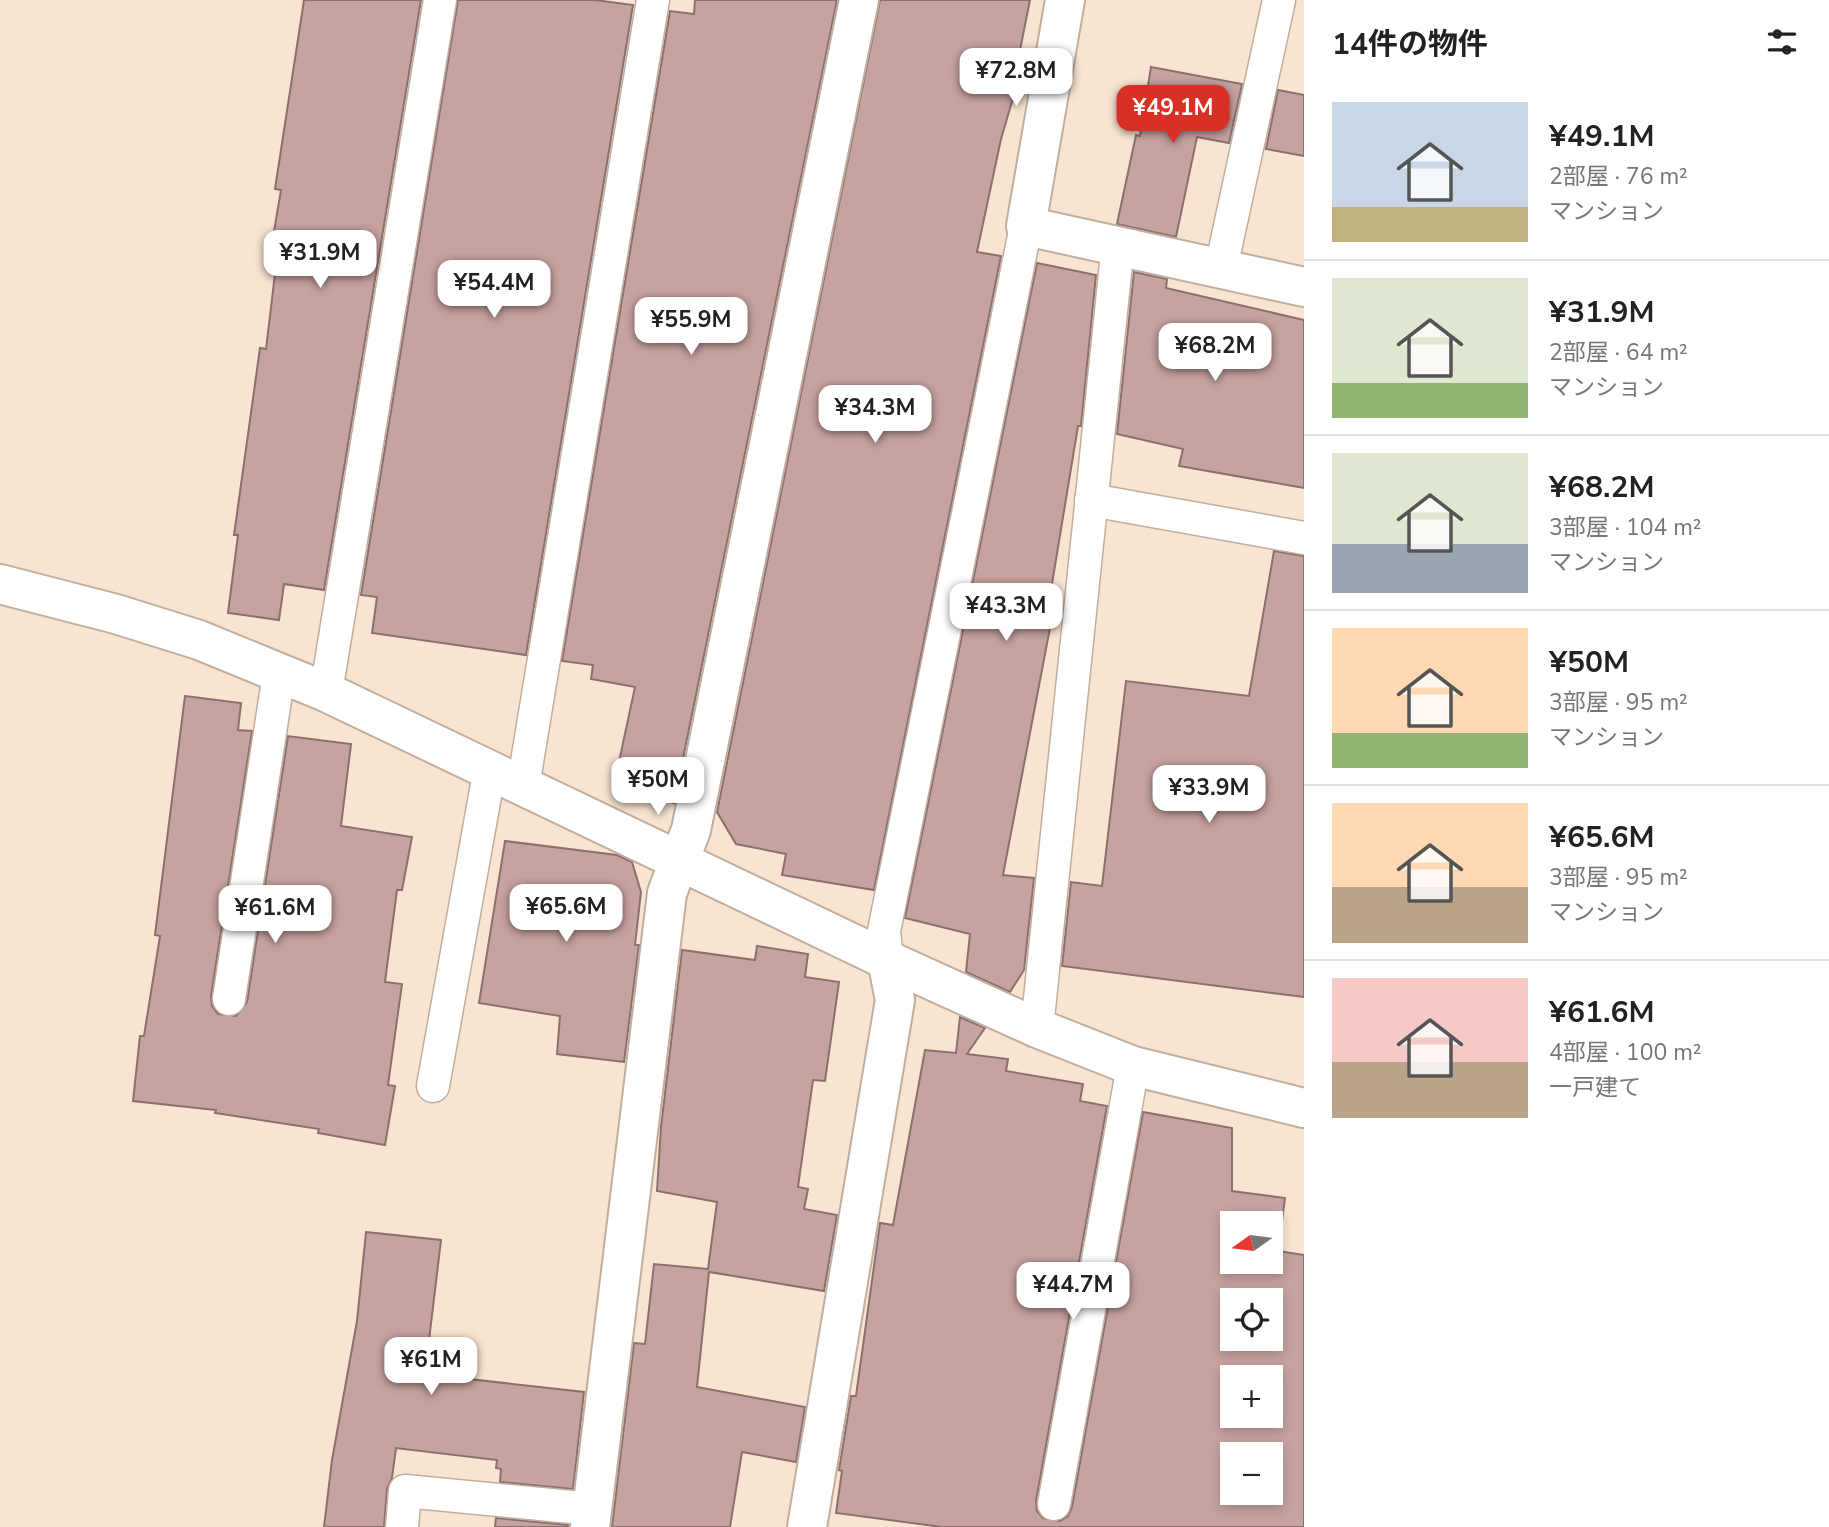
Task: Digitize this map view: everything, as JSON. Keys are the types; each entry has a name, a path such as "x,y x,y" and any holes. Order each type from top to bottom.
{"street":[{"path":"591,1518 667,893 691,830 859,0"},
{"path":"1065,0 1026,226 1118,244 1304,287"},
{"path":"0,584 116,614 199,640 326,692 490,768 887,960 1037,1028 1133,1066 1304,1108"},
{"path":"807,1527 895,1000 887,960"}],"lane":[{"path":"326,692 440,0"},
{"path":"523,786 653,0"},
{"path":"1221,268 1279,0"},
{"path":"887,960 884,931 1026,226"},
{"path":"1037,1028 1118,244"},
{"path":"1091,500 1304,538"},
{"path":"229,999 279,674"},
{"path":"433,1086 490,768"},
{"path":"1054,1504 1133,1066"},
{"path":"401,1527 405,1491 591,1518"}],"building":[{"path":"304,0 421,0 324,590 284,584 279,620 228,613 238,535 234,535 260,348 266,349 277,257 270,255 281,190 275,189"},
{"path":"458,0 595,0 633,5 526,655 372,633 377,597 361,595"},
{"path":"695,0 837,0 674,803 613,790 635,687 591,679 593,665 562,661 670,11 694,14"},
{"path":"880,0 1030,0 1016,70 1021,71 1001,139 977,252 1001,256 874,890 782,875 786,854 736,844 717,812"},
{"path":"1151,67 1242,84 1229,143 1197,137 1176,237 1117,224 1136,135 1140,136"},
{"path":"1278,90 1304,95 1304,156 1266,149"},
{"path":"1037,263 1096,275 1081,426 1078,426 1051,590 1057,591 1003,875 1034,878 1024,970 1010,992 966,972 970,934 905,918"},
{"path":"1134,272 1167,279 1166,288 1304,320 1304,488 1179,466 1183,449 1117,434"},
{"path":"1274,551 1304,556 1304,997 1062,966 1071,882 1102,886 1126,681 1249,696"},
{"path":"185,696 241,703 238,730 252,731 211,996 212,1006 218,1014 236,1016 247,1002 288,736 351,744 341,826 412,837 402,890 397,890 385,982 402,984 388,1085 395,1086 385,1145 318,1133 319,1129 215,1113 216,1110 133,1101 140,1036 144,1036 160,936 155,935"},
{"path":"505,841 617,855 632,862 641,892 635,945 639,945 624,1062 557,1054 560,1016 479,1003"},
{"path":"757,946 808,954 805,977 839,982 825,1081 813,1080 798,1187 808,1189 804,1209 837,1215 824,1291 709,1272 697,1387 805,1407 796,1462 742,1452 730,1527 612,1527 634,1343 645,1344 654,1264 708,1269 717,1202 657,1191 661,1127 682,950 755,960"},
{"path":"960,1017 985,1028 967,1054 1008,1059 1006,1071 1083,1084 1080,1101 1107,1106 1036,1501 1037,1511 1043,1518 1060,1521 1068,1516 1072,1507 1143,1112 1232,1128 1232,1191 1285,1198 1283,1213 1283,1211 1220,1211 1220,1274 1283,1274 1283,1252 1304,1255 1304,1527 942,1527 836,1513 842,1471 839,1470 851,1396 856,1396 880,1223 893,1225 925,1050 956,1053"},
{"path":"366,1232 441,1240 425,1374 584,1392 573,1489 500,1482 501,1469 496,1468 497,1460 396,1448 392,1478 387,1489 384,1527 324,1527 332,1460 357,1321"},
{"path":"496,1518 568,1525 569,1527 495,1527"}]}
